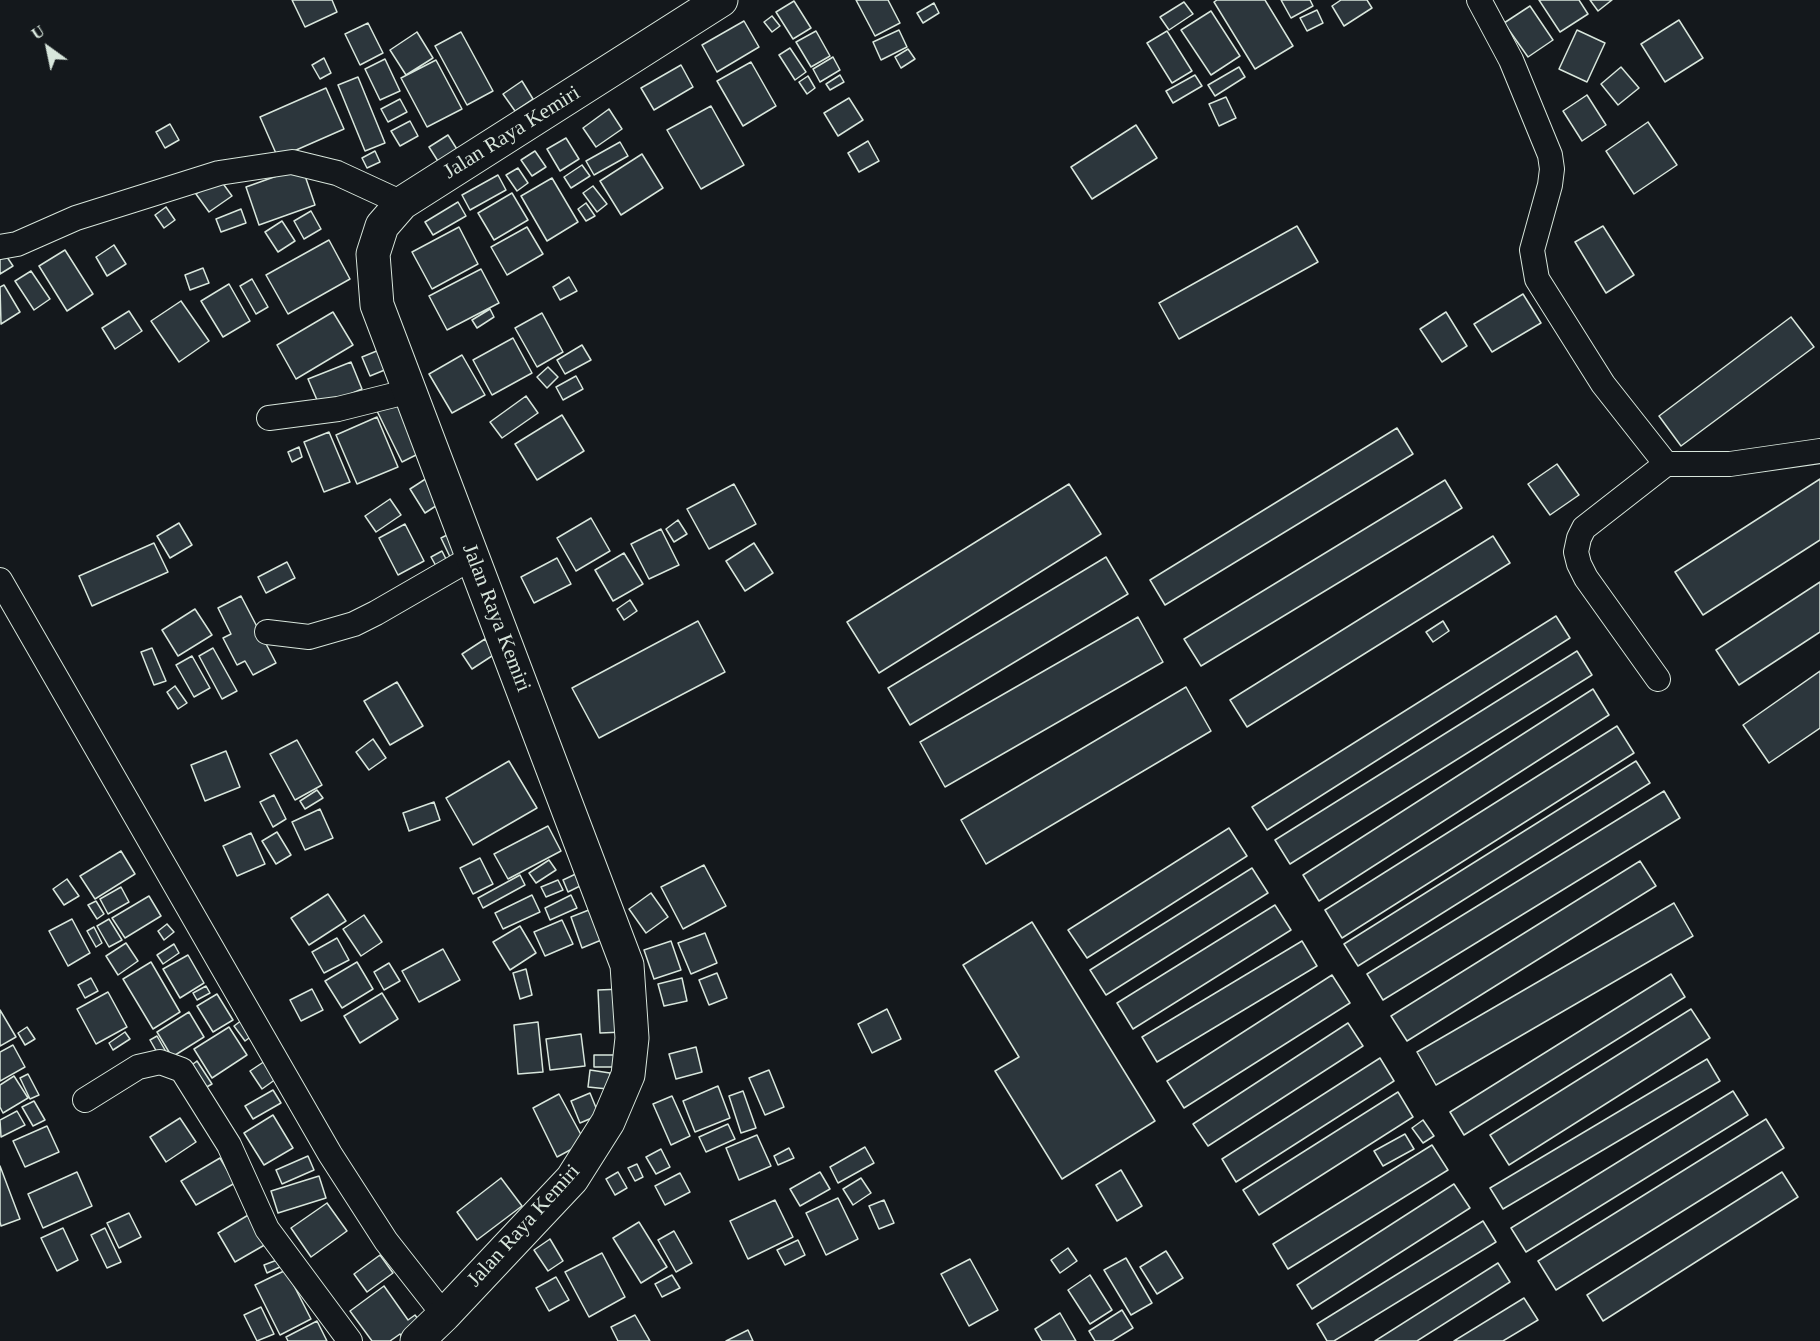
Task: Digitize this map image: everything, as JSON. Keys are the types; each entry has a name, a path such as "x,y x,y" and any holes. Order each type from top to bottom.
{"street":[{"name":"Jalan Raya Kemiri","path":"428,1333 572,1179 608,1122 628,1075 632,1038 627,965 377,305 373,254 382,226 402,203 721,0"},
{"path":"1479,0 1511,60 1550,155 1552,169 1550,185 1532,250 1536,279 1603,384 1666,464"},
{"path":"0,247 17,244 76,218 219,173 292,162 338,173 402,203"},
{"path":"269,418 338,409 410,391"},
{"path":"1658,679 1586,578 1579,564 1576,552 1584,528 1666,464 1730,464 1820,451"},
{"path":"267,632 309,637 354,624 473,557"},
{"path":"0,580 330,1154 386,1241 428,1333"},
{"path":"85,1100 138,1067 160,1062 182,1070 229,1145 267,1229 350,1341"}],"building":[{"path":"292,0 332,0 337,12 305,27"},
{"path":"856,0 888,0 900,23 875,36"},
{"path":"1217,0 1265,0 1293,46 1255,69 1214,2"},
{"path":"1281,0 1310,0 1313,6 1291,18"},
{"path":"1341,0 1367,0 1372,8 1344,26 1332,6"},
{"path":"1539,0 1579,0 1588,14 1560,32"},
{"path":"1590,0 1612,0 1598,11"},
{"path":"794,1 811,28 793,39 776,12"},
{"path":"1184,2 1193,14 1169,30 1160,17"},
{"path":"934,3 939,13 923,23 917,13"},
{"path":"1530,6 1553,40 1528,57 1504,23"},
{"path":"1317,10 1323,23 1307,31 1300,18"},
{"path":"1211,11 1240,56 1211,75 1181,30"},
{"path":"772,16 780,26 772,32 764,22"},
{"path":"1679,20 1703,58 1665,82 1641,44"},
{"path":"744,21 759,47 717,72 702,45"},
{"path":"368,23 383,53 360,65 345,34"},
{"path":"899,30 907,47 881,60 873,42"},
{"path":"1577,30 1605,43 1587,82 1559,69"},
{"path":"816,31 830,56 811,67 796,42"},
{"path":"1167,31 1192,71 1172,83 1147,43"},
{"path":"417,32 433,58 406,75 390,50"},
{"path":"461,32 493,91 467,105 435,46"},
{"path":"790,48 806,72 795,80 779,55"},
{"path":"908,49 915,59 901,68 895,57"},
{"path":"833,57 840,70 820,82 813,69"},
{"path":"324,58 331,73 320,79 312,65"},
{"path":"385,59 400,91 380,100 365,69"},
{"path":"436,60 462,109 427,127 401,78"},
{"path":"751,62 776,106 743,126 717,81"},
{"path":"681,65 693,87 654,110 641,88"},
{"path":"1239,67 1245,77 1215,96 1208,85"},
{"path":"1621,67 1639,88 1618,105 1601,84"},
{"path":"840,75 844,82 830,90 826,84"},
{"path":"1195,75 1202,86 1173,103 1166,91"},
{"path":"808,76 815,88 807,94 799,82"},
{"path":"358,77 385,143 365,151 338,85"},
{"path":"522,81 533,99 515,111 503,94"},
{"path":"326,88 344,129 278,158 260,117"},
{"path":"1587,95 1606,125 1582,141 1563,111"},
{"path":"1226,97 1236,118 1219,126 1209,104"},
{"path":"849,98 863,120 838,136 824,113"},
{"path":"400,99 407,112 388,122 381,109"},
{"path":"711,106 744,165 701,189 667,130"},
{"path":"609,109 622,129 596,147 583,128"},
{"path":"410,121 418,136 400,146 391,131"},
{"path":"1648,122 1677,165 1634,194 1606,151"},
{"path":"170,124 179,140 165,148 156,132"},
{"path":"1136,125 1157,158 1092,199 1071,167"},
{"path":"448,135 460,154 441,166 429,147"},
{"path":"566,138 579,159 560,171 547,149"},
{"path":"868,141 879,161 859,172 848,153"},
{"path":"620,142 628,156 594,175 586,161"},
{"path":"375,151 380,162 367,168 362,158"},
{"path":"535,151 546,167 532,176 521,160"},
{"path":"642,154 663,188 621,215 600,181"},
{"path":"582,165 590,176 571,188 564,177"},
{"path":"302,167 315,205 259,225 246,187"},
{"path":"518,168 528,183 517,191 506,175"},
{"path":"498,175 506,190 470,210 462,195"},
{"path":"219,178 232,196 209,212 196,194"},
{"path":"552,178 578,222 547,241 521,196"},
{"path":"593,186 607,204 597,212 583,193"},
{"path":"512,193 528,220 494,240 478,213"},
{"path":"458,202 466,216 433,235 425,222"},
{"path":"586,203 595,216 586,221 578,209"},
{"path":"166,207 175,220 164,228 155,215"},
{"path":"241,209 246,223 221,232 216,219"},
{"path":"311,211 321,229 304,239 294,221"},
{"path":"282,221 295,241 278,252 265,232"},
{"path":"1297,226 1318,262 1179,339 1159,303"},
{"path":"1603,226 1634,275 1606,293 1575,242"},
{"path":"459,227 478,264 432,289 412,252"},
{"path":"527,227 543,254 507,275 491,247"},
{"path":"329,240 350,279 288,314 266,275"},
{"path":"114,245 126,264 107,276 96,257"},
{"path":"0,249 13,266 0,274"},
{"path":"65,250 93,294 67,311 39,266"},
{"path":"203,268 209,283 190,290 185,275"},
{"path":"481,269 499,303 447,330 429,296"},
{"path":"31,271 50,299 34,310 15,281"},
{"path":"569,277 577,291 560,300 553,287"},
{"path":"252,279 268,307 256,314 240,286"},
{"path":"229,284 250,321 223,337 201,301"},
{"path":"4,285 20,312 1,324 0,287"},
{"path":"1523,294 1541,323 1492,352 1474,324"},
{"path":"181,301 209,341 179,362 151,321"},
{"path":"490,309 494,317 477,328 472,320"},
{"path":"129,311 142,331 115,349 102,328"},
{"path":"333,312 353,345 296,379 277,345"},
{"path":"1446,312 1467,346 1442,362 1420,329"},
{"path":"542,313 563,352 537,367 515,328"},
{"path":"1791,317 1814,347 1681,446 1659,416"},
{"path":"513,338 532,373 492,395 473,360"},
{"path":"582,345 591,360 565,374 557,360"},
{"path":"384,348 392,367 370,376 362,357"},
{"path":"462,355 485,395 452,413 429,374"},
{"path":"351,362 362,389 320,407 308,379"},
{"path":"548,367 558,377 547,388 537,377"},
{"path":"576,376 583,389 563,400 556,387"},
{"path":"526,396 538,413 502,438 490,422"},
{"path":"400,400 424,451 402,462 377,411"},
{"path":"562,415 584,451 537,480 515,444"},
{"path":"377,417 398,467 357,484 336,435"},
{"path":"1397,428 1413,454 1165,605 1150,580"},
{"path":"329,432 350,482 324,492 304,442"},
{"path":"299,447 302,457 292,462 288,452"},
{"path":"1557,464 1579,495 1550,515 1528,484"},
{"path":"427,478 442,502 425,513 410,489"},
{"path":"1820,479 1820,540 1703,615 1675,572"},
{"path":"1445,480 1462,508 1201,666 1184,639"},
{"path":"734,484 756,524 709,549 687,509"},
{"path":"1069,484 1101,534 879,673 847,622"},
{"path":"390,499 401,515 376,532 365,516"},
{"path":"591,518 610,551 576,571 557,538"},
{"path":"678,520 687,534 674,542 666,529"},
{"path":"179,523 192,545 170,558 157,536"},
{"path":"405,524 424,561 398,575 379,538"},
{"path":"661,529 679,565 649,579 631,544"},
{"path":"453,532 464,553 451,559 441,538"},
{"path":"1493,536 1510,563 1247,727 1230,700"},
{"path":"154,543 168,572 92,606 79,576"},
{"path":"754,543 773,573 745,591 726,561"},
{"path":"442,551 447,561 436,566 431,557"},
{"path":"624,553 643,584 613,601 595,570"},
{"path":"1106,557 1128,594 910,725 888,688"},
{"path":"557,558 571,584 534,603 521,577"},
{"path":"287,562 295,578 266,593 258,577"},
{"path":"1820,582 1820,632 1739,685 1716,650"},
{"path":"241,596 276,663 253,675 245,661 237,665 223,638 231,634 218,608"},
{"path":"630,600 637,611 624,620 617,609"},
{"path":"195,609 212,635 178,656 162,630"},
{"path":"1556,616 1570,638 1267,830 1252,807"},
{"path":"1138,617 1163,662 945,787 920,742"},
{"path":"698,621 725,672 599,738 572,688"},
{"path":"1443,621 1449,631 1433,642 1426,632"},
{"path":"485,639 495,654 472,669 462,654"},
{"path":"152,648 166,681 154,685 141,652"},
{"path":"213,648 237,691 222,699 199,656"},
{"path":"1577,651 1592,675 1290,864 1275,840"},
{"path":"192,656 210,688 194,697 176,665"},
{"path":"1820,671 1820,728 1769,763 1743,725"},
{"path":"397,682 423,726 390,745 364,701"},
{"path":"175,686 187,703 178,709 167,692"},
{"path":"1186,687 1211,731 986,864 961,820"},
{"path":"1593,689 1609,715 1319,901 1303,875"},
{"path":"1617,726 1634,753 1342,938 1325,910"},
{"path":"373,739 386,758 369,770 356,752"},
{"path":"297,740 322,785 295,800 270,754"},
{"path":"226,751 240,787 205,801 191,765"},
{"path":"509,761 537,808 473,845 446,798"},
{"path":"1636,761 1650,783 1358,966 1344,944"},
{"path":"317,790 323,798 305,809 300,801"},
{"path":"1664,791 1680,818 1383,1000 1367,974"},
{"path":"274,795 286,819 273,827 260,802"},
{"path":"434,802 440,820 409,831 403,813"},
{"path":"320,809 333,838 305,850 292,822"},
{"path":"548,826 561,851 508,879 494,854"},
{"path":"1229,828 1247,856 1087,958 1068,930"},
{"path":"277,832 291,855 276,864 262,841"},
{"path":"251,833 265,864 237,876 223,846"},
{"path":"121,851 135,874 95,899 80,876"},
{"path":"480,858 493,884 473,894 460,868"},
{"path":"549,860 556,870 536,883 529,873"},
{"path":"1640,861 1656,886 1407,1041 1391,1016"},
{"path":"704,865 726,906 683,929 661,887"},
{"path":"1252,868 1268,893 1106,995 1090,970"},
{"path":"582,871 588,882 568,892 563,880"},
{"path":"520,875 525,885 483,908 478,898"},
{"path":"67,879 79,896 64,905 53,889"},
{"path":"558,880 563,890 546,897 541,887"},
{"path":"121,887 129,902 108,914 100,899"},
{"path":"651,893 668,917 646,933 629,909"},
{"path":"328,894 346,921 309,945 291,918"},
{"path":"532,895 540,912 503,929 495,913"},
{"path":"571,895 577,908 550,920 545,908"},
{"path":"149,896 161,916 125,938 112,918"},
{"path":"96,901 104,914 97,919 88,905"},
{"path":"1674,903 1693,936 1436,1085 1417,1052"},
{"path":"1275,905 1291,930 1133,1029 1117,1003"},
{"path":"599,906 611,936 582,948 571,917"},
{"path":"364,915 382,942 361,956 343,929"},
{"path":"72,919 90,953 68,966 49,931"},
{"path":"109,919 122,940 109,947 97,926"},
{"path":"562,920 573,944 545,956 534,932"},
{"path":"1032,922 1155,1121 1062,1179 995,1071 1019,1057 963,965"},
{"path":"167,924 174,932 164,940 158,931"},
{"path":"520,926 536,953 510,970 493,942"},
{"path":"94,927 102,943 96,947 87,931"},
{"path":"705,933 717,963 691,974 678,943"},
{"path":"337,938 349,960 324,973 312,952"},
{"path":"671,941 681,970 654,979 644,950"},
{"path":"1302,941 1317,966 1157,1062 1142,1037"},
{"path":"126,943 138,961 118,975 106,956"},
{"path":"174,944 179,953 163,964 157,955"},
{"path":"443,949 460,980 419,1002 402,971"},
{"path":"188,955 204,983 180,998 163,969"},
{"path":"151,962 180,1012 153,1029 123,979"},
{"path":"357,962 373,989 342,1008 325,981"},
{"path":"389,963 400,981 384,990 374,972"},
{"path":"526,969 532,995 520,999 513,973"},
{"path":"717,973 727,998 709,1005 699,980"},
{"path":"1671,974 1685,997 1464,1135 1450,1112"},
{"path":"1332,975 1350,1003 1184,1108 1167,1081"},
{"path":"91,978 98,991 85,998 78,985"},
{"path":"682,978 687,1001 664,1006 658,984"},
{"path":"206,986 210,993 197,1000 193,993"},
{"path":"312,989 323,1010 301,1021 290,1000"},
{"path":"622,989 624,1032 600,1033 598,990"},
{"path":"108,992 127,1027 96,1044 77,1009"},
{"path":"382,993 398,1019 360,1043 344,1016"},
{"path":"217,994 233,1020 213,1032 197,1006"},
{"path":"887,1009 901,1039 872,1053 858,1024"},
{"path":"1691,1009 1710,1038 1509,1165 1490,1135"},
{"path":"0,1010 16,1037 0,1046"},
{"path":"189,1012 204,1037 172,1057 157,1032"},
{"path":"242,1020 253,1035 245,1041 234,1026"},
{"path":"538,1022 543,1072 518,1074 514,1025"},
{"path":"1348,1023 1363,1046 1208,1146 1193,1124"},
{"path":"27,1027 35,1039 25,1045 18,1033"},
{"path":"229,1027 247,1055 212,1078 194,1049"},
{"path":"125,1032 130,1039 113,1050 109,1043"},
{"path":"581,1034 585,1066 550,1070 546,1039"},
{"path":"157,1036 169,1057 162,1061 150,1040"},
{"path":"13,1045 25,1067 0,1081 0,1052"},
{"path":"696,1047 702,1072 676,1079 669,1054"},
{"path":"594,1055 615,1055 615,1067 594,1067"},
{"path":"1380,1058 1394,1081 1236,1182 1222,1159"},
{"path":"1707,1059 1720,1081 1503,1209 1490,1188"},
{"path":"197,1061 212,1084 203,1089 189,1067"},
{"path":"265,1061 276,1079 262,1089 250,1071"},
{"path":"590,1070 610,1073 608,1089 588,1087"},
{"path":"769,1070 784,1107 765,1115 749,1078"},
{"path":"28,1074 39,1095 30,1099 20,1078"},
{"path":"14,1076 28,1098 3,1113 0,1107 0,1085"},
{"path":"718,1086 730,1118 695,1132 683,1101"},
{"path":"273,1090 281,1103 253,1119 245,1106"},
{"path":"743,1091 756,1128 741,1133 729,1096"},
{"path":"1733,1091 1748,1115 1526,1252 1511,1228"},
{"path":"1398,1092 1413,1117 1259,1215 1243,1190"},
{"path":"590,1093 599,1115 580,1123 571,1101"},
{"path":"559,1094 585,1142 557,1157 533,1108"},
{"path":"672,1096 690,1136 671,1145 653,1104"},
{"path":"34,1101 45,1120 33,1126 22,1107"},
{"path":"17,1111 25,1125 1,1137 0,1120"},
{"path":"273,1115 293,1148 264,1165 244,1133"},
{"path":"180,1118 196,1142 166,1162 150,1137"},
{"path":"1766,1119 1784,1148 1556,1290 1538,1261"},
{"path":"1423,1120 1434,1136 1423,1143 1412,1128"},
{"path":"728,1124 735,1139 706,1152 699,1137"},
{"path":"47,1126 59,1152 25,1167 13,1141"},
{"path":"1405,1134 1414,1149 1383,1166 1374,1151"},
{"path":"757,1135 771,1166 739,1180 726,1148"},
{"path":"1432,1145 1448,1170 1288,1269 1273,1244"},
{"path":"865,1147 874,1163 838,1183 830,1167"},
{"path":"789,1148 794,1158 778,1165 774,1156"},
{"path":"661,1149 670,1167 656,1174 646,1157"},
{"path":"308,1156 314,1170 282,1184 276,1170"},
{"path":"220,1158 235,1183 196,1205 181,1181"},
{"path":"637,1164 643,1177 635,1181 628,1168"},
{"path":"0,1166 20,1219 1,1226 0,1222"},
{"path":"1121,1170 1142,1206 1117,1221 1096,1185"},
{"path":"77,1172 92,1206 43,1228 28,1194"},
{"path":"618,1172 627,1188 615,1195 606,1179"},
{"path":"820,1172 830,1189 800,1206 790,1189"},
{"path":"1782,1172 1798,1197 1603,1321 1587,1295"},
{"path":"680,1173 690,1192 665,1205 655,1186"},
{"path":"319,1176 326,1198 278,1213 271,1191"},
{"path":"501,1178 522,1206 477,1240 457,1212"},
{"path":"861,1178 871,1193 853,1205 843,1189"},
{"path":"1454,1184 1470,1208 1312,1309 1297,1285"},
{"path":"838,1198 858,1239 826,1255 806,1213"},
{"path":"775,1200 793,1237 748,1259 730,1221"},
{"path":"884,1200 894,1223 879,1229 869,1206"},
{"path":"327,1203 347,1231 311,1257 291,1228"},
{"path":"129,1213 141,1237 119,1248 107,1223"},
{"path":"250,1214 268,1243 235,1262 218,1233"},
{"path":"1483,1221 1496,1242 1334,1341 1327,1341 1317,1324"},
{"path":"639,1222 667,1267 641,1283 613,1238"},
{"path":"63,1228 78,1260 57,1271 41,1238"},
{"path":"105,1228 121,1262 107,1268 91,1235"},
{"path":"674,1231 692,1263 676,1272 658,1240"},
{"path":"550,1239 563,1261 548,1271 534,1250"},
{"path":"798,1240 805,1255 785,1265 777,1250"},
{"path":"1068,1248 1077,1261 1060,1273 1051,1260"},
{"path":"1166,1251 1183,1278 1157,1294 1140,1267"},
{"path":"602,1253 625,1297 589,1317 565,1272"},
{"path":"380,1255 393,1273 367,1292 354,1274"},
{"path":"1126,1258 1152,1303 1131,1315 1104,1270"},
{"path":"970,1259 998,1310 969,1326 941,1274"},
{"path":"277,1260 280,1267 267,1273 264,1265"},
{"path":"1498,1263 1510,1282 1417,1341 1375,1341"},
{"path":"286,1270 311,1319 280,1335 255,1285"},
{"path":"672,1275 680,1288 662,1297 655,1284"},
{"path":"1090,1275 1112,1310 1090,1324 1068,1290"},
{"path":"556,1277 569,1300 549,1311 536,1288"},
{"path":"384,1286 408,1320 415,1315 424,1327 405,1341 400,1334 390,1341 372,1341 350,1311"},
{"path":"1524,1298 1538,1320 1503,1341 1454,1341"},
{"path":"261,1307 274,1334 257,1341 244,1315"},
{"path":"1122,1310 1133,1328 1112,1341 1095,1341 1089,1331"},
{"path":"1060,1313 1076,1341 1042,1341 1035,1329"},
{"path":"635,1315 650,1341 618,1341 611,1327"},
{"path":"317,1321 327,1341 288,1341 286,1337"},
{"path":"748,1330 753,1341 726,1341"}]}
